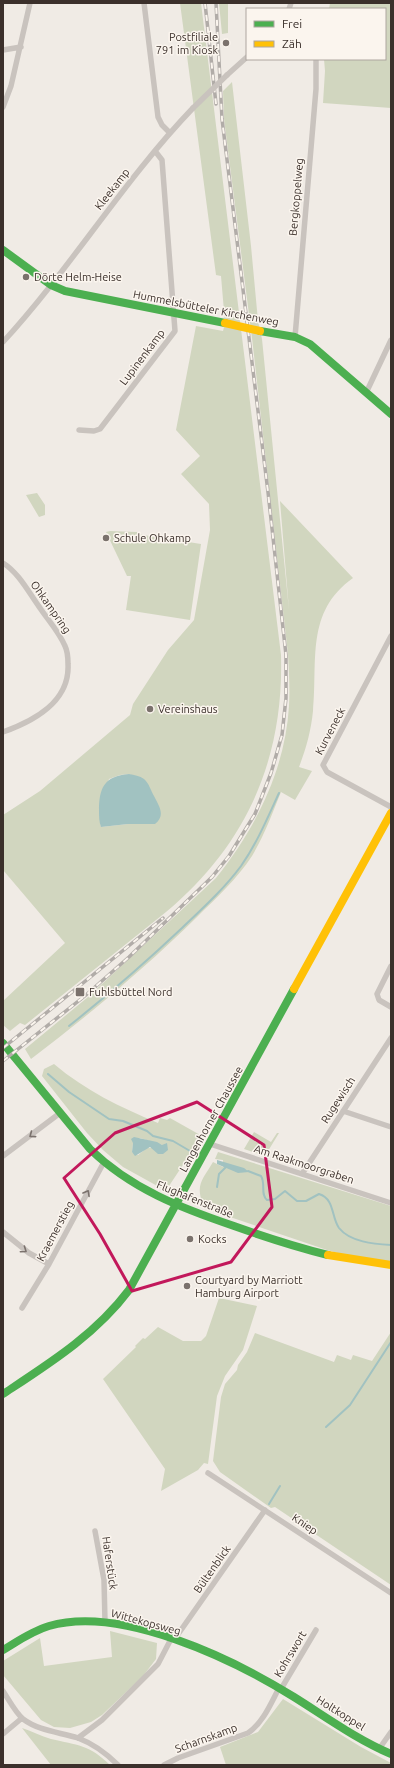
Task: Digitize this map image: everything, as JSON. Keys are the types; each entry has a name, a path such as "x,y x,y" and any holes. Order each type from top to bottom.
{"street":[{"path":"3,107 11,86 30,3"},
{"path":"144,3 158,117 162,125 170,133"},
{"path":"3,50 21,47"},
{"name":"Kleekamp","path":"3,342 51,285 128,182 193,108 246,58"},
{"name":"Bergkoppelweg","path":"295,337 316,89 316,60"},
{"name":"Lupinenkamp","path":"79,430 94,431 100,429 175,331 162,160 155,151"},
{"name":"Hummelsbütteler Kirchenweg","path":"3,250 51,285 66,291 295,337 310,344 391,414"},
{"path":"366,393 391,340"},
{"name":"Ohkampring","path":"3,563 15,573 59,636 67,652 68,670 62,692 47,709 24,723 3,732"},
{"name":"Kurveneck","path":"391,636 324,765 327,772 391,807"},
{"name":"Langenhorner Chaussee","path":"3,1394 82,1340 116,1309 129,1290 391,813"},
{"path":"391,966 377,992 377,996 381,1002 391,1007"},
{"name":"Rugewisch","path":"302,1174 391,1038"},
{"name":"Flughafenstraße","path":"3,1043 31,1073 60,1113 104,1162 133,1183 176,1206 293,1246 344,1258 391,1265"},
{"path":"343,1111 391,1127"},
{"path":"3,1156 60,1113"},
{"name":"Am Raakmoorgraben","path":"210,1144 391,1203"},
{"name":"Kraemerstieg","path":"22,1308 104,1162"},
{"path":"3,1232 19,1246 48,1264"},
{"name":"Kniep","path":"208,1473 391,1593"},
{"name":"Bültenblick","path":"78,1738 102,1720 158,1664 173,1640 265,1510"},
{"name":"Haferstück","path":"94,1530 104,1580 105,1622"},
{"name":"Wittekopsweg","path":"3,1650 34,1632 55,1624 81,1621 105,1622 173,1640 213,1655 280,1688"},
{"name":"Kohrswort","path":"280,1688 316,1630"},
{"name":"Holtkoppel","path":"280,1688 379,1749 391,1754"},
{"name":"Scharnskamp","path":"164,1765 178,1758 248,1733 254,1729 263,1718 280,1688"},
{"path":"3,1692 22,1718 37,1727 78,1738 104,1751 118,1765"},
{"path":"3,1734 22,1718"},
{"path":"379,1749 391,1732"}],"highlighted area":[{"path":"197,1102 264,1145 272,1207 231,1262 132,1291 100,1234 64,1178 115,1133"}],"green space":[{"path":"180,3 201,3 281,655 280,693 276,730 267,765 255,798 238,829 218,858 194,886 166,912 25,1025 20,1023 10,1031 3,1025 3,1001 65,943 3,870 3,815 40,791 130,715 133,704 168,650 194,620 210,530 209,504 181,474 200,456 176,430 196,326 223,331 225,323 221,276 216,275","holes":["129,774 145,784 152,793 154,799 155,824 128,824 101,827 99,809 109,779 120,775"]},
{"path":"219,3 228,3 228,33 222,34"},
{"path":"330,3 391,3 391,108 323,103 324,60 386,60 386,8 329,8"},
{"path":"232,82 258,321 262,339 289,610 280,501 353,578 338,591 327,606 321,622 315,656 312,718 308,740 299,767 312,771 295,800 281,792 264,833 252,856 240,873 226,888 137,973 31,1059 25,1049 88,997 216,878 243,840 266,798 281,753 286,730 289,706 288,654 252,338 224,119 223,91"},
{"path":"37,493 45,505 45,515 39,517 26,495"},
{"path":"106,532 137,532 137,534 201,544 190,620 126,610 131,576 127,576"},
{"path":"54,1064 78,1082 130,1111 158,1123 160,1118 167,1120 170,1118 202,1136 169,1186 161,1188 123,1167 103,1150 87,1133 42,1076 44,1069","holes":["140,1138 164,1145 155,1151 153,1148 147,1148 138,1155 132,1152 133,1143"]},
{"path":"254,1132 271,1142 277,1133 279,1133 265,1156 244,1149"},
{"path":"218,1152 391,1206 391,1262 345,1255 327,1250 230,1217 231,1215 203,1204 200,1187 203,1178 213,1162 223,1167 223,1160 215,1159"},
{"path":"219,1298 257,1306 243,1350 225,1376 217,1396 208,1464 204,1463 198,1470 161,1491 165,1469 103,1379 136,1347 135,1346 143,1338 145,1339 158,1327 183,1341 201,1341 206,1336"},
{"path":"391,1332 391,1585 275,1507 271,1508 220,1472 213,1461 221,1397 225,1384 237,1370 238,1365 247,1352 255,1333 334,1362 337,1355 351,1360 353,1355 372,1361"},
{"path":"110,1631 157,1643 156,1659 143,1676 102,1715 91,1722 70,1728 54,1727 41,1720 3,1675 3,1661 40,1638 44,1666 112,1657"},
{"path":"283,1699 361,1747 391,1763 391,1765 226,1765 220,1747 258,1732"},
{"path":"22,1728 51,1739 83,1747 96,1753 110,1765 51,1765"}],"water":[{"path":"129,774 141,777 147,783 160,810 161,814 158,821 155,824 128,824 101,827 99,821 99,803 102,790 114,777"},
{"path":"134,1137 157,1142 162,1145 167,1143 168,1150 163,1154 158,1154 150,1147 135,1156 132,1152 133,1143 131,1139"},
{"path":"217,1160 244,1168 249,1172 238,1173 217,1164"}],"waterway":[{"path":"69,1026 155,953 227,883 241,866 252,849 279,793"},
{"path":"48,1074 69,1092 109,1119 123,1121 147,1131 153,1136 173,1141 190,1151"},
{"path":"217,1187 219,1174 226,1167"},
{"path":"248,1171 261,1176 264,1195 267,1200 275,1199 285,1191 297,1201 306,1201 319,1194 328,1200 336,1224 344,1233 363,1241 391,1245"},
{"path":"326,1427 350,1405 391,1342"},
{"path":"269,1504 280,1486"}],"railway":[{"path":"205,3 216,104"},
{"path":"3,1061 86,995 129,957 212,877 229,856 255,814 271,773 282,735 286,698 286,655 268,492 222,119 216,3"},
{"path":"3,1048 163,918"}],"traffic: fast":[{"path":"3,250 51,285 65,291 225,323"},
{"path":"260,331 295,337 310,344 391,414"},
{"path":"3,1394 55,1359 87,1335 102,1321 129,1290 294,989"},
{"path":"3,1043 90,1149 122,1175 158,1196 195,1212 269,1238 328,1255"},
{"path":"3,1650 25,1636 43,1628 78,1621 109,1623 142,1629 176,1639 209,1652 240,1667 294,1697 353,1735 391,1754"}],"traffic: slow":[{"path":"225,323 260,331"},
{"path":"294,989 391,813"},
{"path":"328,1255 391,1265"}],"place":[{"name":"Postfiliale 791 im Kiosk","path":"226,43"},
{"name":"Dörte Helm-Heise","path":"26,277"},
{"name":"Schule Ohkamp","path":"106,538"},
{"name":"Vereinshaus","path":"150,709"},
{"name":"Fuhlsbüttel Nord","path":"80,992"},
{"name":"Kocks","path":"190,1239"},
{"name":"Courtyard by Marriott Hamburg Airport","path":"187,1286"}]}
